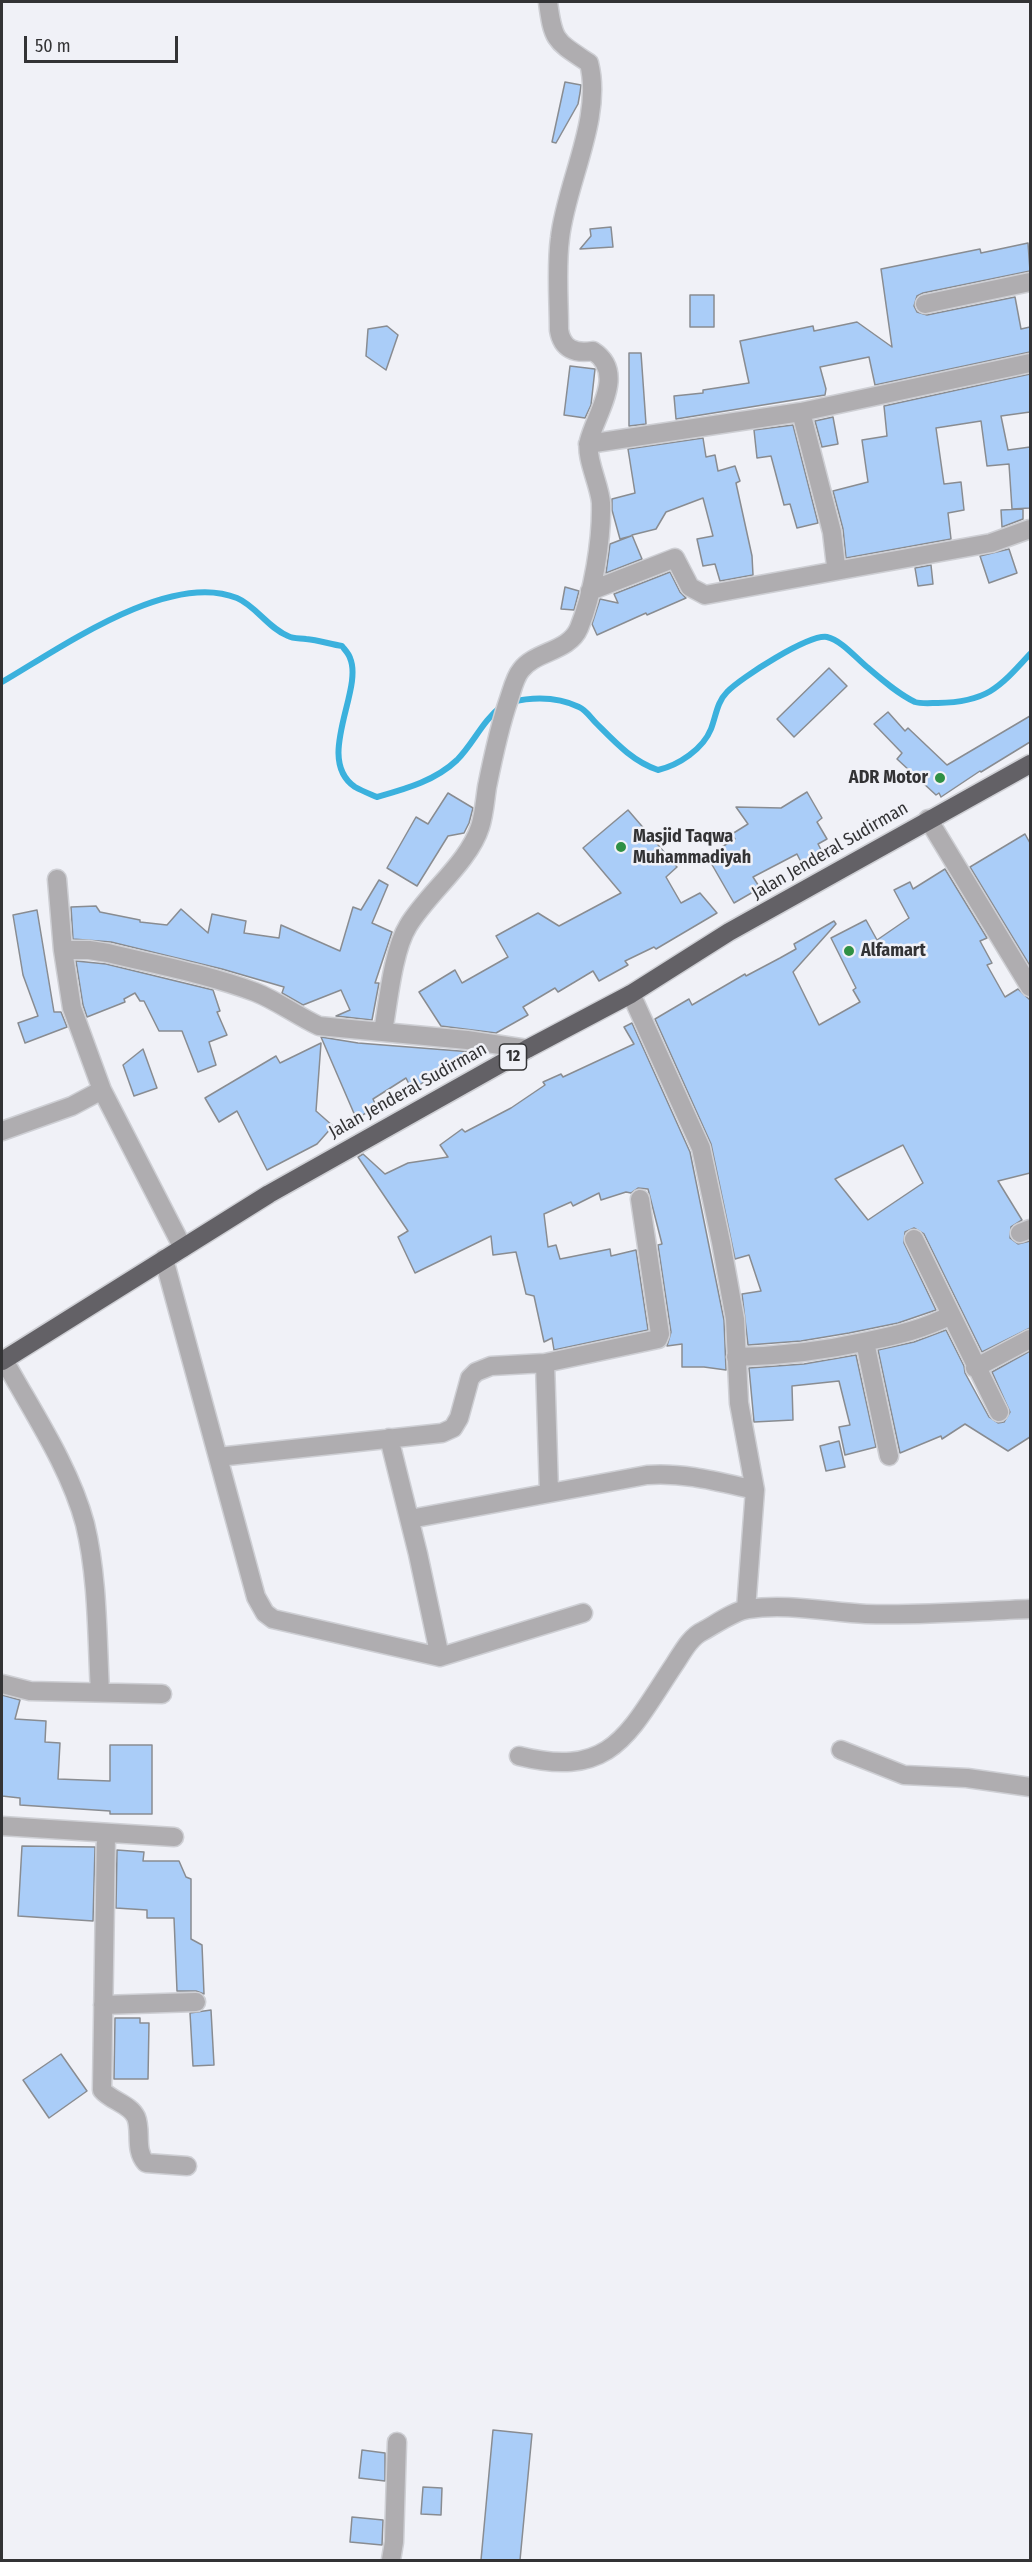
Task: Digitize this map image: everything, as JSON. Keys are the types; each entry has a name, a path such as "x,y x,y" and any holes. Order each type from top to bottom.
{"highway":[{"name":"Jalan Jenderal Sudirman","path":"3,1361 269,1194 527,1049 631,994 729,932 1030,764"}],"street":[{"path":"383,1032 398,951 407,928 434,889 469,850 480,828 498,730 520,670 529,662 564,645 578,632 590,591 601,503 588,444 606,398 610,379 602,357 593,351 580,353 569,349 561,340 560,239 587,124 593,80 589,63 562,47 554,37 548,2"},
{"path":"925,303 1030,282"},
{"path":"588,444 801,412 1030,363"},
{"path":"801,412 832,532 836,566 841,570"},
{"path":"590,591 675,558 690,587 705,595 991,543 1030,529"},
{"path":"928,819 1030,987"},
{"path":"57,879 63,950 72,1008 102,1090 183,1248"},
{"path":"63,950 108,953 223,980 276,1001 303,1019 320,1026 467,1040 527,1049"},
{"path":"631,994 701,1148 733,1308 739,1403 755,1490 746,1609"},
{"path":"2,1131 72,1106 102,1090"},
{"path":"218,1457 442,1432 453,1428 459,1418 470,1377 476,1372 491,1366 545,1363 658,1339 660,1334 640,1200"},
{"path":"914,1239 975,1368 999,1412"},
{"path":"164,1259 256,1597 265,1613 273,1618 441,1657 583,1613"},
{"path":"736,1357 788,1356 865,1342 928,1327 951,1314"},
{"path":"975,1368 1030,1339"},
{"path":"865,1342 889,1456"},
{"path":"3,1361 51,1445 74,1492 84,1523 93,1581 100,1692"},
{"path":"545,1363 549,1493"},
{"path":"389,1438 441,1657"},
{"path":"410,1519 668,1473 699,1477 755,1490"},
{"path":"519,1756 555,1763 582,1762 607,1752 635,1724 688,1644 700,1632 746,1609 898,1614 1030,1609"},
{"path":"2,1684 30,1691 162,1694"},
{"path":"841,1750 904,1775 967,1778 1030,1786"},
{"path":"2,1826 174,1838"},
{"path":"106,1833 102,2090 107,2097 131,2110 136,2117 141,2158 146,2163 187,2166"},
{"path":"103,2005 196,2002"},
{"path":"391,2560 394,2542 398,2442"}],"building":[{"path":"565,82 581,85 580,93 578,104 556,143 552,142"},
{"path":"611,227 613,247 580,249 591,236 590,229"},
{"path":"1028,243 1030,271 923,293 917,296 914,306 917,312 927,315 1015,297 1021,329 1030,327 1030,352 875,385 869,357 820,367 826,389 825,395 676,419 674,396 703,393 703,390 749,383 740,341 813,326 814,331 857,322 892,347 881,269 980,249 981,253"},
{"path":"690,295 714,295 714,327 690,327"},
{"path":"387,326 398,335 386,370 366,356 368,329"},
{"path":"629,353 641,353 646,424 629,426"},
{"path":"570,366 595,369 591,405 585,418 564,415"},
{"path":"1030,374 1030,412 1001,416 1008,450 1030,447 1030,508 1012,509 1009,464 987,466 981,421 936,428 944,484 961,482 964,510 948,513 951,539 846,558 843,529 833,491 868,482 862,440 887,436 884,406"},
{"path":"833,417 838,444 822,447 815,421"},
{"path":"793,425 818,523 797,528 790,504 784,505 771,456 757,458 754,430"},
{"path":"703,438 706,457 715,455 718,471 735,466 740,481 736,483 752,556 753,575 720,581 715,564 703,566 697,539 713,536 703,498 666,512 656,529 632,535 642,559 606,573 610,544 631,536 620,539 612,510 612,499 635,493 628,449"},
{"path":"1023,509 1023,519 1002,527 1001,510"},
{"path":"1009,549 1017,573 989,583 980,556"},
{"path":"931,565 933,584 918,586 915,568"},
{"path":"670,572 680,592 686,598 597,635 592,624 600,599 618,603 614,594"},
{"path":"565,587 579,591 574,610 561,609"},
{"path":"829,668 847,686 794,737 777,719"},
{"path":"888,712 905,731 908,728 947,765 1030,716 1030,742 941,797 897,759 902,753 874,724"},
{"path":"807,792 822,818 817,822 827,839 818,844 825,857 804,868 797,854 753,877 760,888 734,903 707,856 735,839 732,834 748,824 736,807 781,808"},
{"path":"448,793 473,808 469,823 464,833 448,836 417,886 387,868 416,817 428,824"},
{"path":"628,810 677,867 666,877 681,903 700,893 717,913 656,949 654,947 625,961 628,965 599,981 593,971 558,992 555,988 523,1007 528,1015 496,1033 441,1026 419,992 455,970 462,983 508,957 496,936 538,913 559,926 621,893 583,848"},
{"path":"1025,834 1030,843 1030,966 970,867"},
{"path":"945,869 987,938 980,941 992,963 987,965 1005,997 1018,989 1030,1000 1030,1173 998,1181 1022,1220 1011,1227 1010,1238 1018,1244 1030,1241 1030,1328 982,1352 924,1234 914,1228 905,1232 904,1243 936,1310 898,1323 849,1333 801,1341 748,1345 742,1294 761,1291 749,1255 735,1259 711,1144 655,1019 689,999 692,1005 745,974 746,976 780,958 796,949 794,944 834,921 836,924 793,972 819,1025 860,1002 853,990 856,988 831,938 866,920 877,940 909,918 894,890 910,882 913,889","holes":["903,1145 923,1183 868,1220 835,1179"]},
{"path":"379,880 388,885 372,923 392,932 375,983 379,983 372,1020 336,1016 350,1010 341,990 303,1005 282,993 284,987 222,969 111,942 73,939 71,907 96,906 100,912 140,920 140,922 167,925 181,909 208,933 212,914 246,921 244,933 279,938 281,925 340,951 353,907 361,910"},
{"path":"37,910 54,1012 61,1012 67,1027 25,1043 18,1023 38,1016 23,975 13,915"},
{"path":"76,961 106,964 213,990 220,1011 217,1012 227,1035 209,1042 216,1065 198,1072 182,1031 159,1031 144,1001 140,1001 135,993 124,999 125,1002 87,1017"},
{"path":"632,1023 690,1152 724,1320 726,1370 682,1367 682,1344 667,1346 671,1332 658,1245 662,1244 648,1189 638,1188 631,1193 626,1192 601,1200 599,1193 573,1206 571,1202 544,1214 548,1247 556,1245 560,1259 610,1249 611,1256 636,1250 648,1330 554,1350 552,1338 544,1342 534,1296 526,1294 516,1252 493,1255 491,1236 415,1273 398,1237 408,1231 358,1157 363,1154 385,1174 408,1163 448,1157 440,1145 462,1129 465,1132 511,1108 545,1085 543,1082 561,1074 563,1077 634,1044 624,1027"},
{"path":"321,1037 358,1043 472,1052 436,1070 437,1073 412,1090 406,1078 373,1099 377,1108 356,1118"},
{"path":"321,1043 316,1111 333,1126 317,1144 267,1170 237,1111 219,1122 205,1098 276,1056 280,1063"},
{"path":"143,1049 157,1088 134,1096 123,1065"},
{"path":"946,1330 964,1366 965,1373 989,1417 998,1423 1004,1422 1010,1412 992,1372 1030,1351 1030,1437 1008,1451 965,1424 942,1439 941,1436 900,1453 878,1350 914,1342"},
{"path":"856,1355 876,1447 845,1455 839,1427 850,1425 839,1381 792,1386 793,1420 754,1422 749,1368 804,1364"},
{"path":"839,1441 845,1467 826,1471 820,1446"},
{"path":"2,1695 20,1700 15,1719 46,1721 45,1742 60,1743 58,1779 110,1781 110,1745 152,1745 152,1814 110,1814 110,1811 20,1805 20,1798 2,1796"},
{"path":"22,1846 95,1847 93,1921 18,1916"},
{"path":"117,1850 144,1852 143,1861 179,1861 186,1877 191,1879 191,1939 202,1945 204,1994 196,1991 177,1991 174,1918 147,1918 147,1910 116,1908"},
{"path":"211,2010 214,2065 193,2066 190,2013"},
{"path":"115,2018 140,2018 140,2023 149,2023 148,2079 114,2079"},
{"path":"61,2054 87,2091 49,2118 23,2080"},
{"path":"493,2430 532,2434 520,2560 481,2560"},
{"path":"362,2450 385,2453 385,2481 359,2478"},
{"path":"423,2487 442,2488 441,2515 421,2514"},
{"path":"352,2517 383,2520 382,2545 350,2542"}],"waterway":[{"path":"2,682 115,617 180,595 210,592 237,598 250,606 274,628 290,637 342,646 349,657 353,672 339,742 339,760 344,775 355,787 377,797 439,774 457,760 489,718 502,706"},
{"path":"511,702 545,699 563,701 579,707 624,750 640,762 658,770 682,760 702,743 711,729 721,700 734,685 791,649 818,638 827,637 838,642 890,686 909,699 920,703 955,702 980,696 1000,684 1030,654"}],"place":[{"name":"ADR Motor","path":"940,778"},
{"name":"Masjid Taqwa Muhammadiyah","path":"621,847"},
{"name":"Alfamart","path":"849,951"}]}
